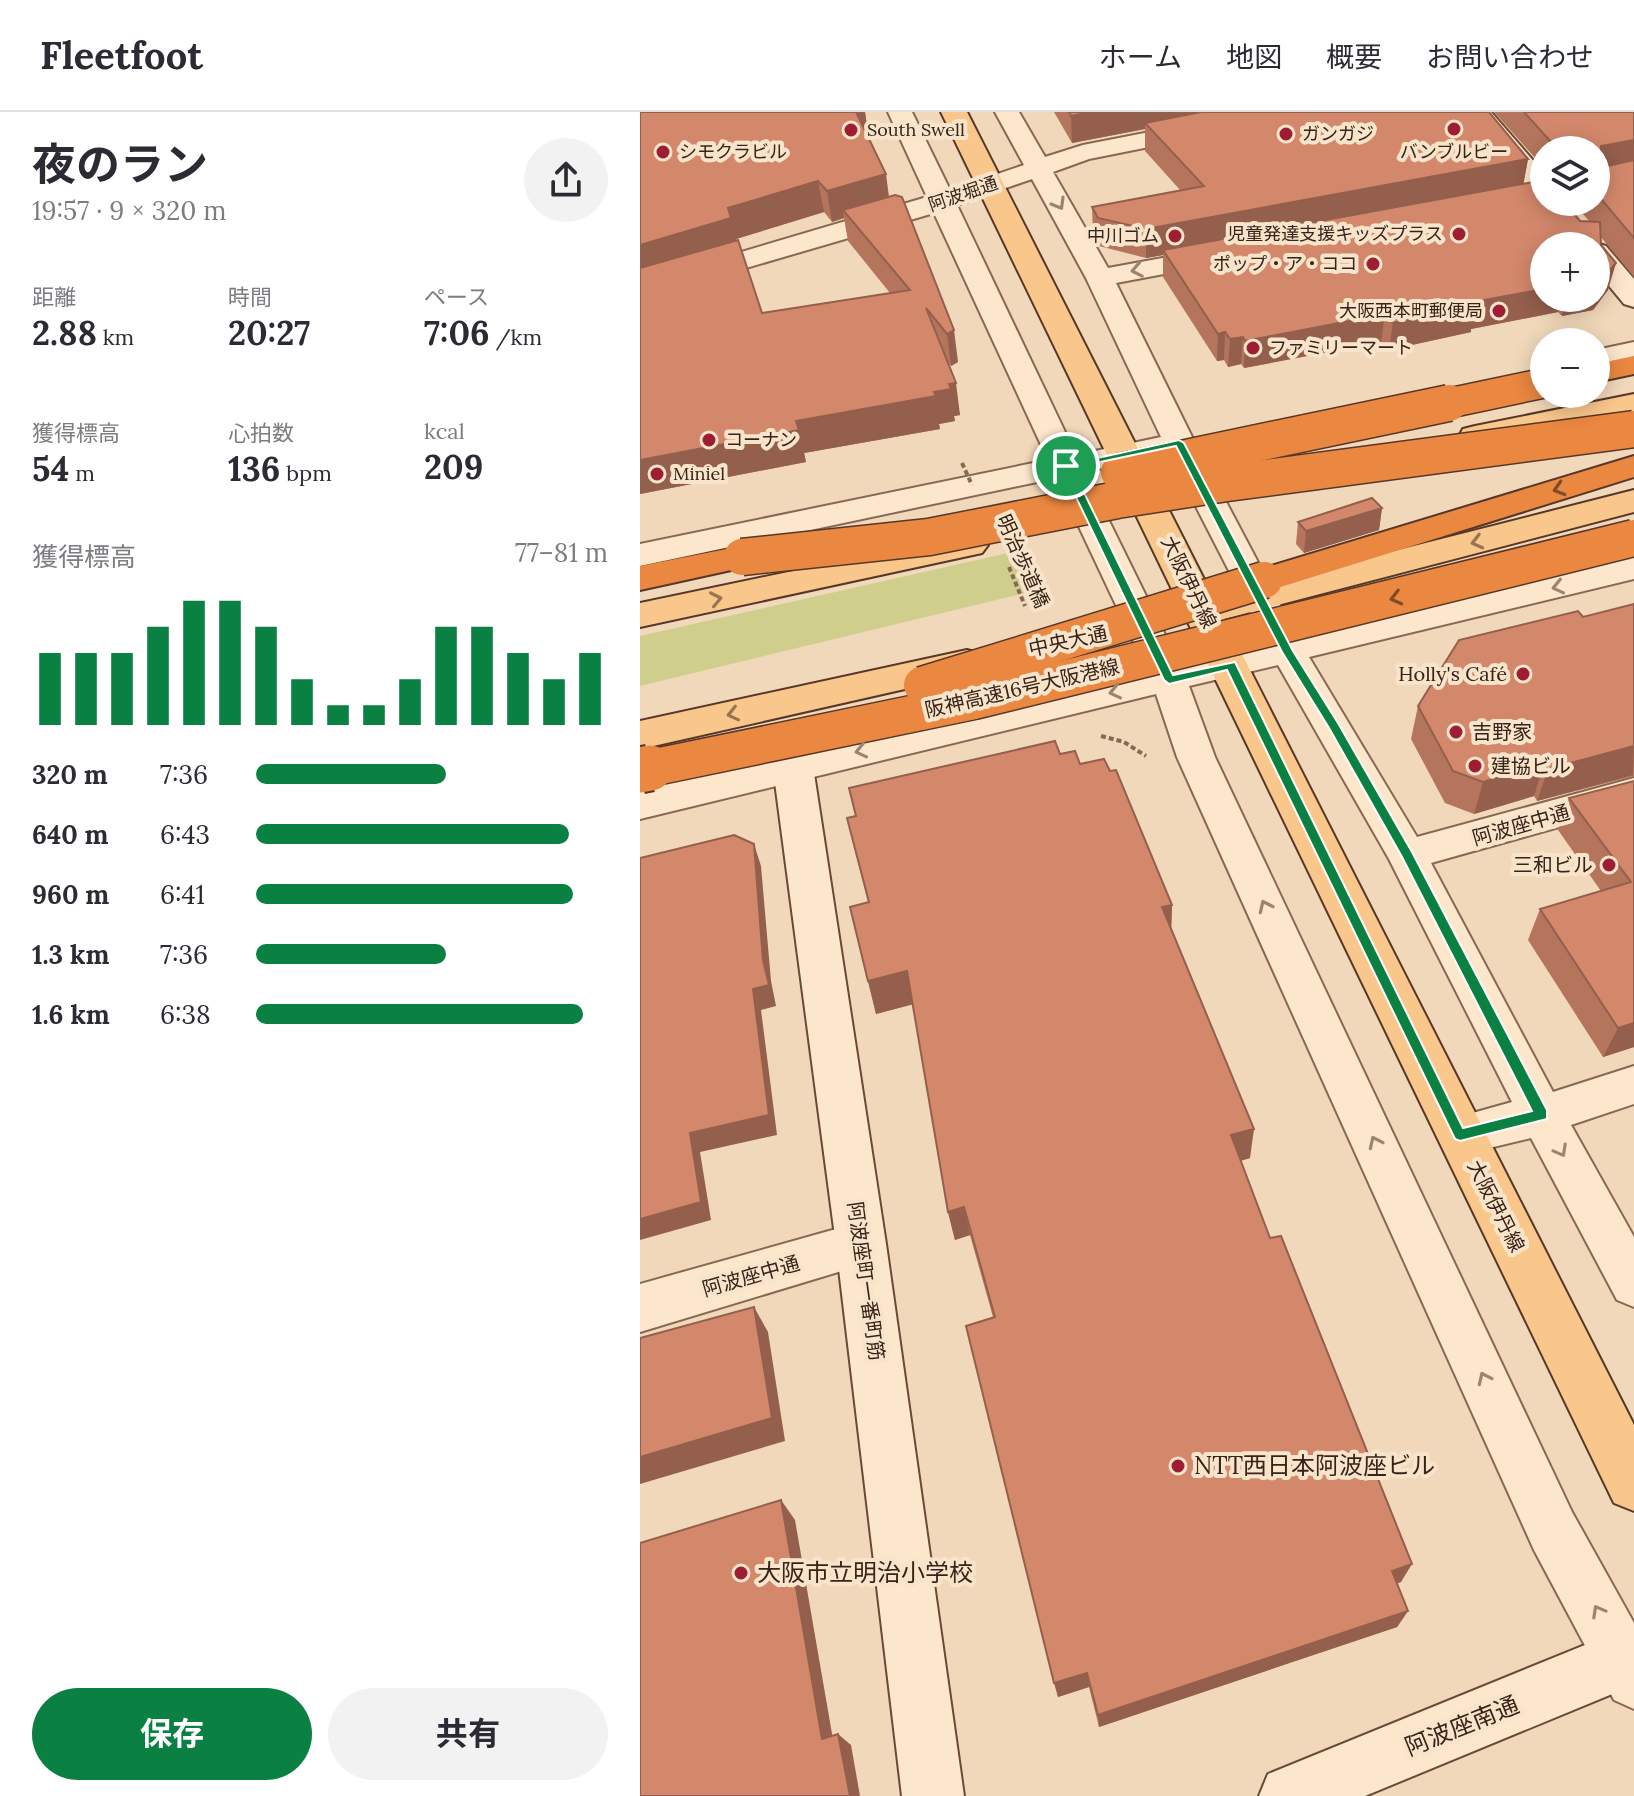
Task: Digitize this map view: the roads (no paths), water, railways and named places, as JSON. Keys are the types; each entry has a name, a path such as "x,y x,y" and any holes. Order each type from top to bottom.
{"highway":[{"path":"1610,370 1634,365"},
{"path":"640,578 742,557 918,512 1530,386"},
{"path":"742,557 929,537 1117,500 1227,483 1634,429"},
{"path":"640,769 964,673 1634,466"},
{"name":"阪神高速16号大阪港線","path":"640,769 974,701 1634,538"}],"main road":[{"name":"大阪伊丹線","path":"954,112 1231,665 1634,1483"},
{"path":"640,615 1206,492 1634,404"},
{"name":"中央大通","path":"640,735 1259,598 1634,501"}],"street":[{"path":"900,112 1066,466 1144,624 1169,680 1196,757 1553,1531 1631,1664"},
{"path":"1007,112 1100,278 1179,443 1259,598 1407,855 1634,1284"},
{"name":"阿波堀通","path":"640,291 942,202 1083,153 1289,112"},
{"path":"1477,112 1530,175"},
{"path":"1513,200 1530,200"},
{"path":"1100,278 1249,249"},
{"path":"1610,269 1634,298"},
{"path":"1610,356 1634,351"},
{"path":"640,555 1530,372"},
{"path":"640,804 1634,568"},
{"name":"阿波座町一番町筋","path":"793,767 861,1244 933,1796"},
{"name":"阿波座中通","path":"1407,855 1634,792"},
{"path":"1460,1135 1542,1115 1634,1085"},
{"name":"阿波座中通","path":"640,1308 861,1244"},
{"name":"阿波座南通","path":"1290,1796 1631,1664"}],"place":[{"name":"バンブルビー","path":"1454,129"},
{"name":"South Swell","path":"851,130"},
{"name":"ガンガジ","path":"1286,134"},
{"name":"シモクラビル","path":"663,152"},
{"name":"児童発達支援キッズプラス","path":"1459,234"},
{"name":"中川ゴム","path":"1175,236"},
{"name":"ポップ・ア・ココ","path":"1373,264"},
{"name":"大阪西本町郵便局","path":"1499,311"},
{"name":"ファミリーマート","path":"1253,348"},
{"name":"コーナン","path":"709,440"},
{"name":"Miniel","path":"657,474"},
{"name":"Holly's Café","path":"1523,674"},
{"name":"吉野家","path":"1456,732"},
{"name":"建協ビル","path":"1475,766"},
{"name":"三和ビル","path":"1609,865"},
{"name":"NTT西日本阿波座ビル","path":"1178,1466"},
{"name":"大阪市立明治小学校","path":"741,1573"}]}
